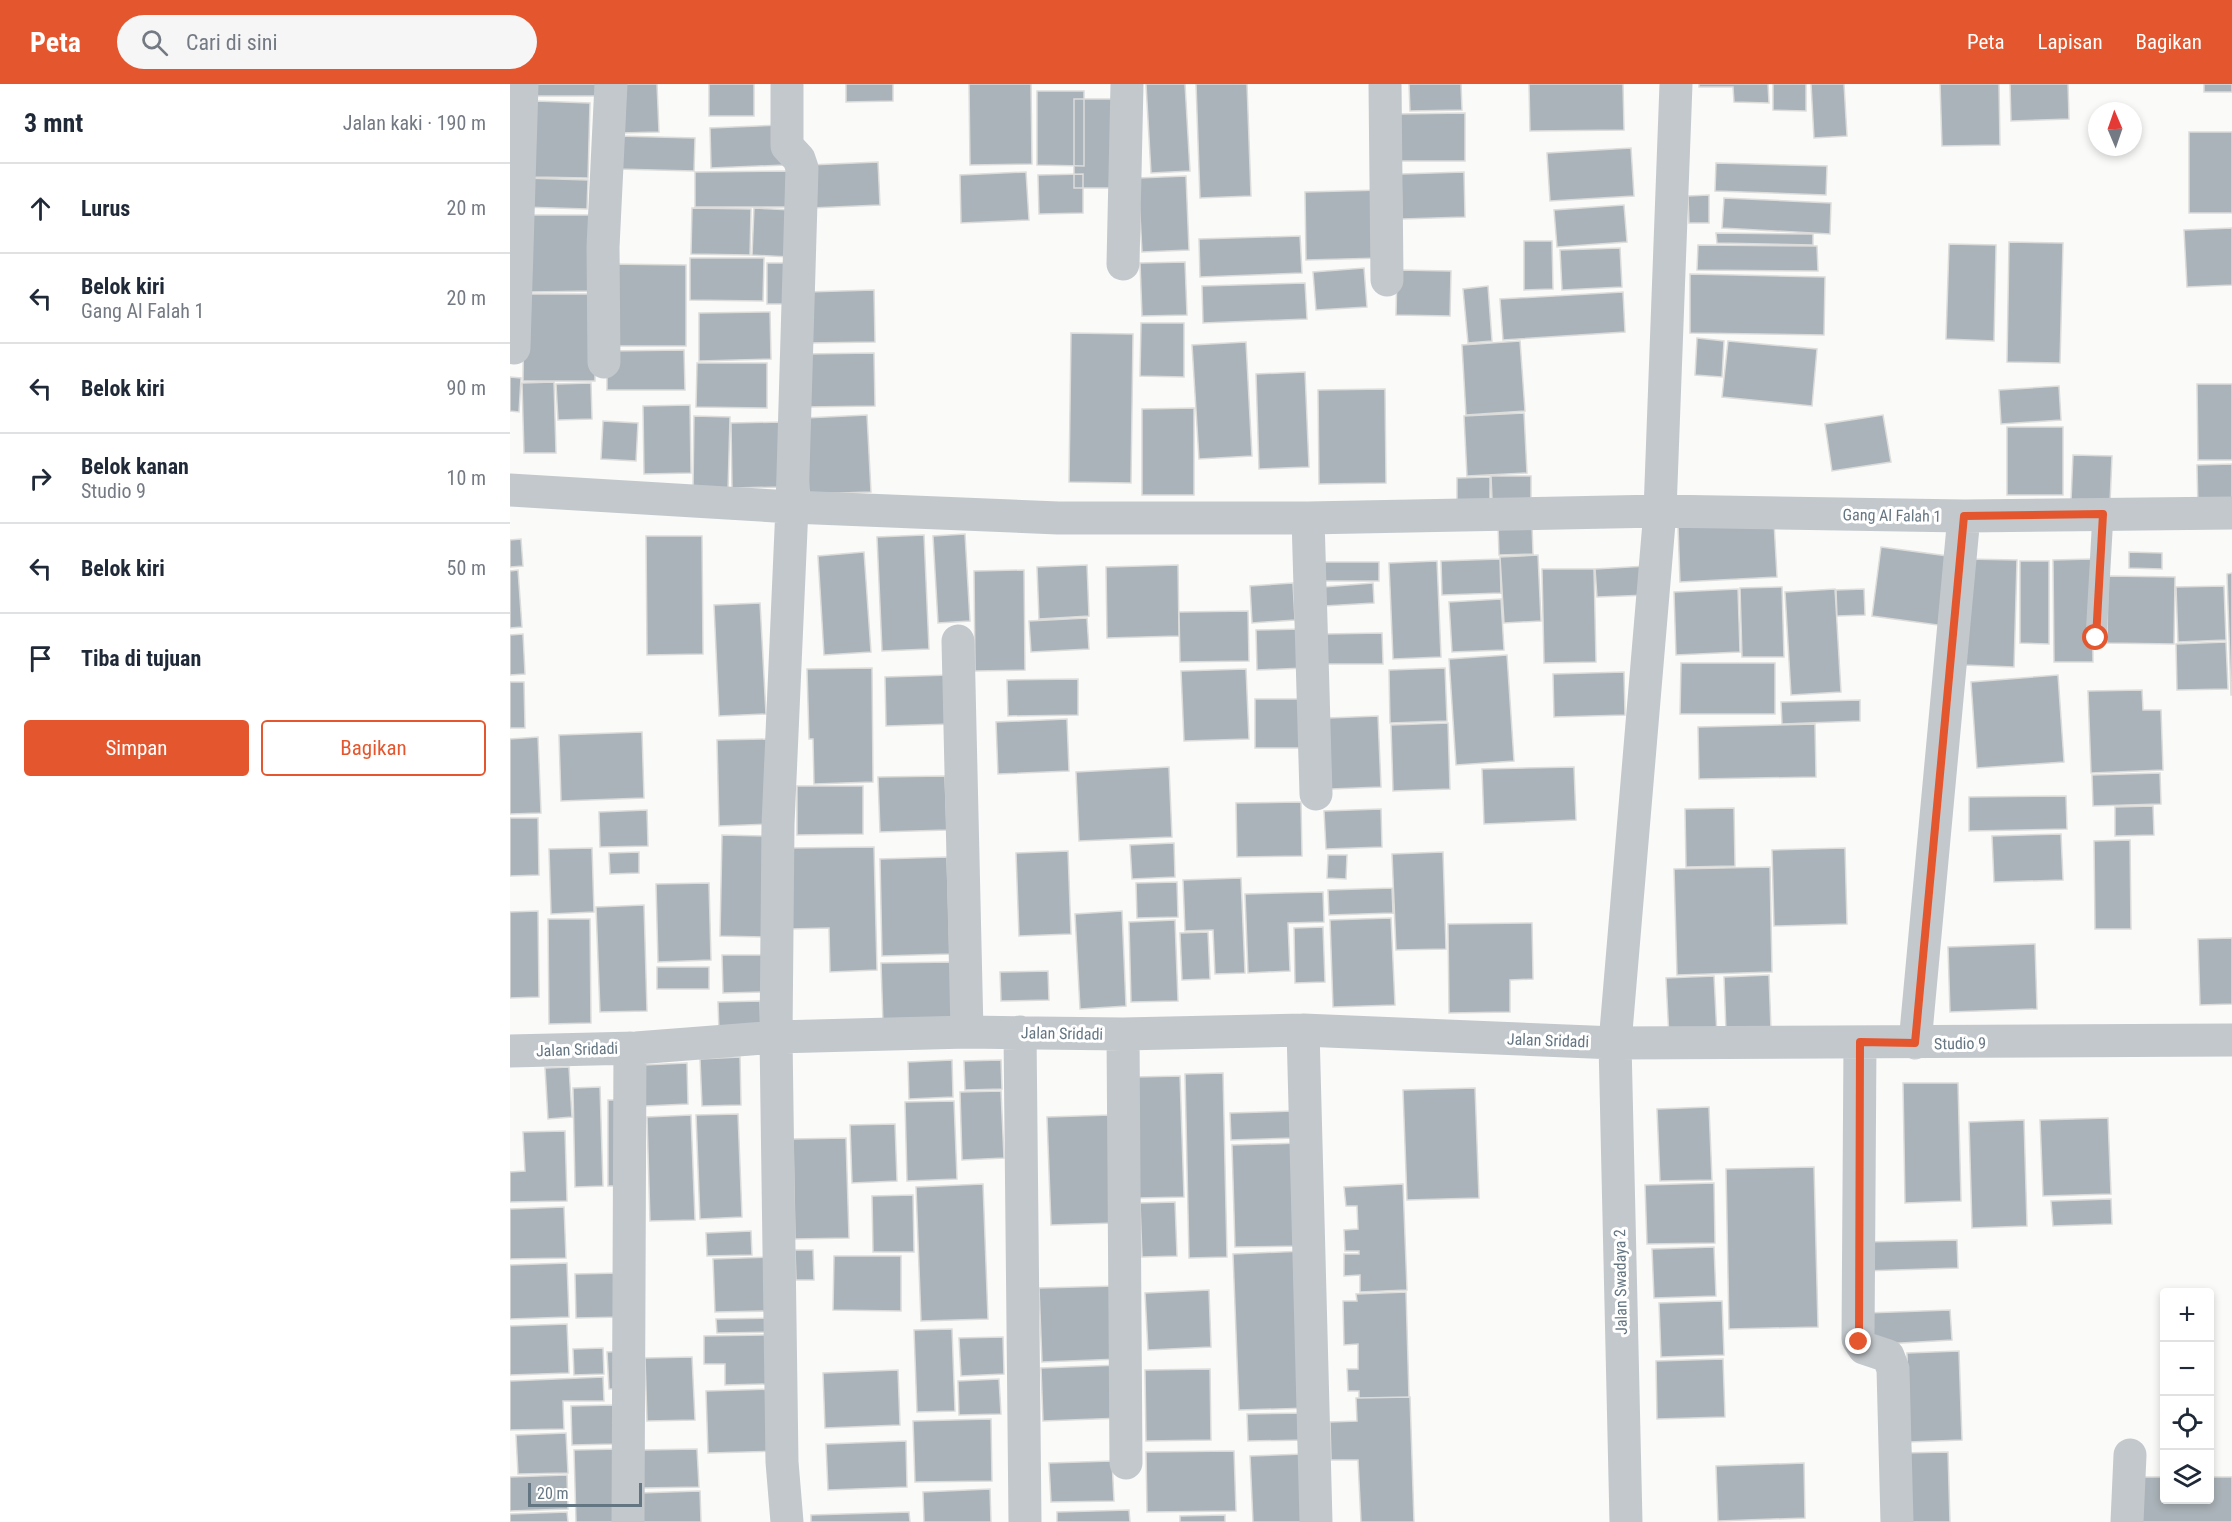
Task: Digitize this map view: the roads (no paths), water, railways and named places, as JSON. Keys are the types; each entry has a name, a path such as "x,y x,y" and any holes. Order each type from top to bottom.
{"street":[{"path":"514,348 522,84"},
{"path":"604,362 603,247 611,84"},
{"path":"787,84 787,146 800,159 802,168 792,507 778,824 776,1037 781,1450 787,1522"},
{"path":"1123,264 1127,84"},
{"path":"1385,84 1387,280"},
{"name":"Jalan Swadaya 2","path":"1626,1522 1615,1043 1660,511 1676,84"},
{"name":"Gang Al Falah 1","path":"510,490 792,507 1058,518 1308,518 1660,511 1964,516 2232,513"},
{"path":"1915,1043 1964,516"},
{"path":"1308,518 1316,794"},
{"path":"958,641 967,1032"},
{"path":"1304,1030 1316,1522"},
{"name":"Jalan Sridadi","path":"510,1051 630,1048 776,1037 967,1032 1123,1034 1304,1030 1615,1043"},
{"path":"1020,1032 1025,1522"},
{"path":"1123,1034 1126,1463"},
{"name":"Studio 9","path":"1615,1043 2232,1040"},
{"path":"1860,1042 1858,1339 1864,1348 1888,1356 1893,1369 1897,1522"},
{"path":"628,1522 630,1048"},
{"path":"2127,1522 2130,1455"}],"lane":[{"path":"2096,638 2103,514"}]}
